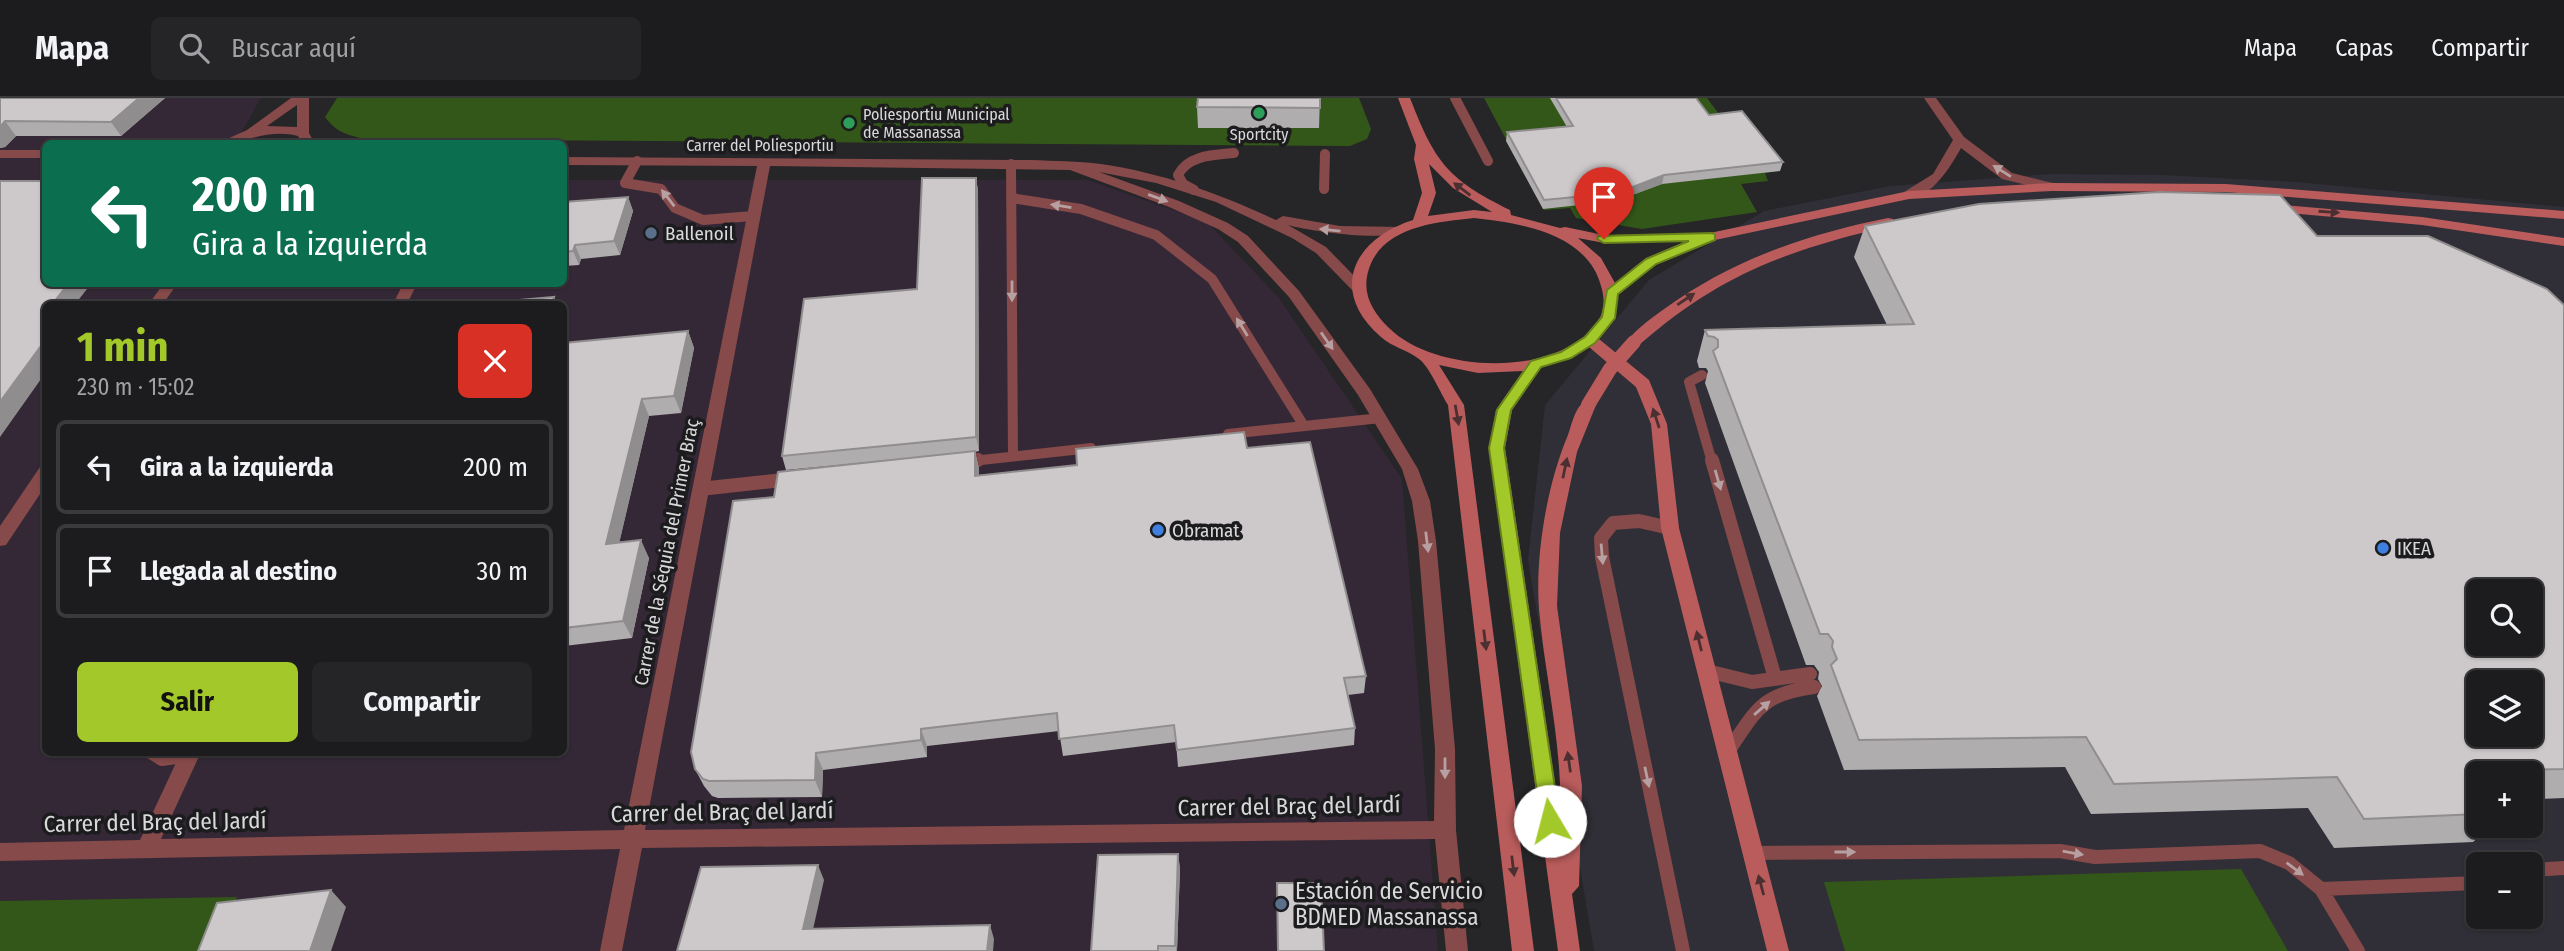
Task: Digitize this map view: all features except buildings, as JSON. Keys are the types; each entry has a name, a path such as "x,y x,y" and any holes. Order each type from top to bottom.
{"street":[{"path":"248,133 301,98 309,140"},
{"path":"1404,98 1422,145 1445,175 1466,192 1577,244 1601,267 1612,293 1608,318 1590,340 1566,355 1536,364 1514,367 1469,366 1425,355 1385,332 1362,303 1358,288 1360,271 1367,255 1380,241 1419,222 1474,214 1515,217"},
{"path":"1930,98 1959,140 2007,176 2052,187"},
{"path":"230,140 248,133 279,128 309,140"},
{"path":"1909,195 1938,177 1959,140"},
{"path":"1419,222 1429,193 1420,159 1422,145"},
{"path":"0,154 42,154"},
{"name":"Carrer del Poliesportiu","path":"567,161 1011,164 1100,168 1159,180 1243,209 1315,229 1348,232 1398,230"},
{"name":"Carrer de la Séquia del Primer Braç","path":"611,951 764,162"},
{"path":"1071,166 1174,204 1223,226 1243,239 1294,294 1381,418 1410,469 1417,485 1423,514 1445,749 1445,830 1457,951"},
{"path":"1612,293 1651,261 1711,237 1909,195 2052,187 2226,188 2564,215"},
{"path":"2258,208 2422,221 2564,242"},
{"path":"2460,208 2564,228"},
{"name":"Carrer del Poliesportiu","path":"1243,209 1321,250 1358,288"},
{"path":"1566,928 1572,786 1548,606 1551,533 1569,452 1588,405 1611,369 1634,342 1664,314 1734,271 1799,243 1836,232 1898,220"},
{"path":"1543,227 1604,239 1711,237"},
{"path":"1590,340 1643,384 1659,424 1670,527 1778,951"},
{"path":"1425,355 1456,405 1521,945"},
{"path":"1536,364 1504,410 1497,448 1569,951"},
{"path":"0,540 42,477"},
{"path":"146,849 189,756"},
{"name":"Carrer del Braç del Jardí","path":"0,852 632,839 1445,830"}],"lane":[{"path":"1455,98 1488,161"},
{"path":"1194,191 1183,184 1178,175 1180,169 1187,163 1207,157 1234,153"},
{"path":"1324,189 1325,153"},
{"path":"637,161 625,183 661,189 675,208 703,220 753,216"},
{"path":"1011,164 1013,456"},
{"path":"1011,198 1081,209 1156,235 1212,279 1304,426"},
{"path":"1702,375 1689,382 1775,678"},
{"path":"1220,435 1381,418"},
{"path":"945,464 1105,447"},
{"path":"700,489 809,478"},
{"path":"1670,527 1639,521 1613,523 1601,538 1602,557 1683,951"},
{"path":"1707,671 1752,682 1775,678 1812,681 1785,691 1759,708 1727,753"},
{"path":"157,756 162,759 179,756"},
{"path":"1753,853 2060,851 2095,857 2260,851 2289,863 2321,889 2358,951"},
{"path":"2543,869 2564,868"},
{"path":"2321,889 2466,883"}],"shaded area":[{"path":"0,98 261,98 237,140 42,140 42,287 567,287 567,180 1088,180 1207,222 1279,298 1402,479 1438,951 0,951"},
{"path":"2050,174 2163,175 2297,182 2564,207 2564,951 1594,951 1528,560 1545,405 1649,280 1764,211 1890,186"}],"green space":[{"name":"Poliesportiu Municipal de Massanassa","path":"337,98 1359,98 1371,129 1367,139 1350,146 365,139 342,132 325,117"},
{"path":"1484,98 1707,98 1725,122 1743,121 1780,171 1765,173 1768,181 1741,184 1757,212 1642,229 1576,218 1570,208 1544,210"},
{"path":"2241,869 2288,951 1845,951 1824,882"},
{"path":"237,897 215,951 0,951 0,901"}],"place":[{"name":"Sportcity","path":"1259,113"},
{"name":"Poliesportiu Municipal de Massanassa","path":"849,123"},
{"name":"Ballenoil","path":"651,233"},
{"name":"Obramat","path":"1158,530"},
{"name":"IKEA","path":"2383,548"},
{"name":"Estación de Servicio BDMED Massanassa","path":"1281,904"}],"route":[{"path":"1550,821 1497,448 1504,410 1536,364 1566,355 1590,340 1608,318 1612,293 1651,261 1711,237 1604,239"}]}
